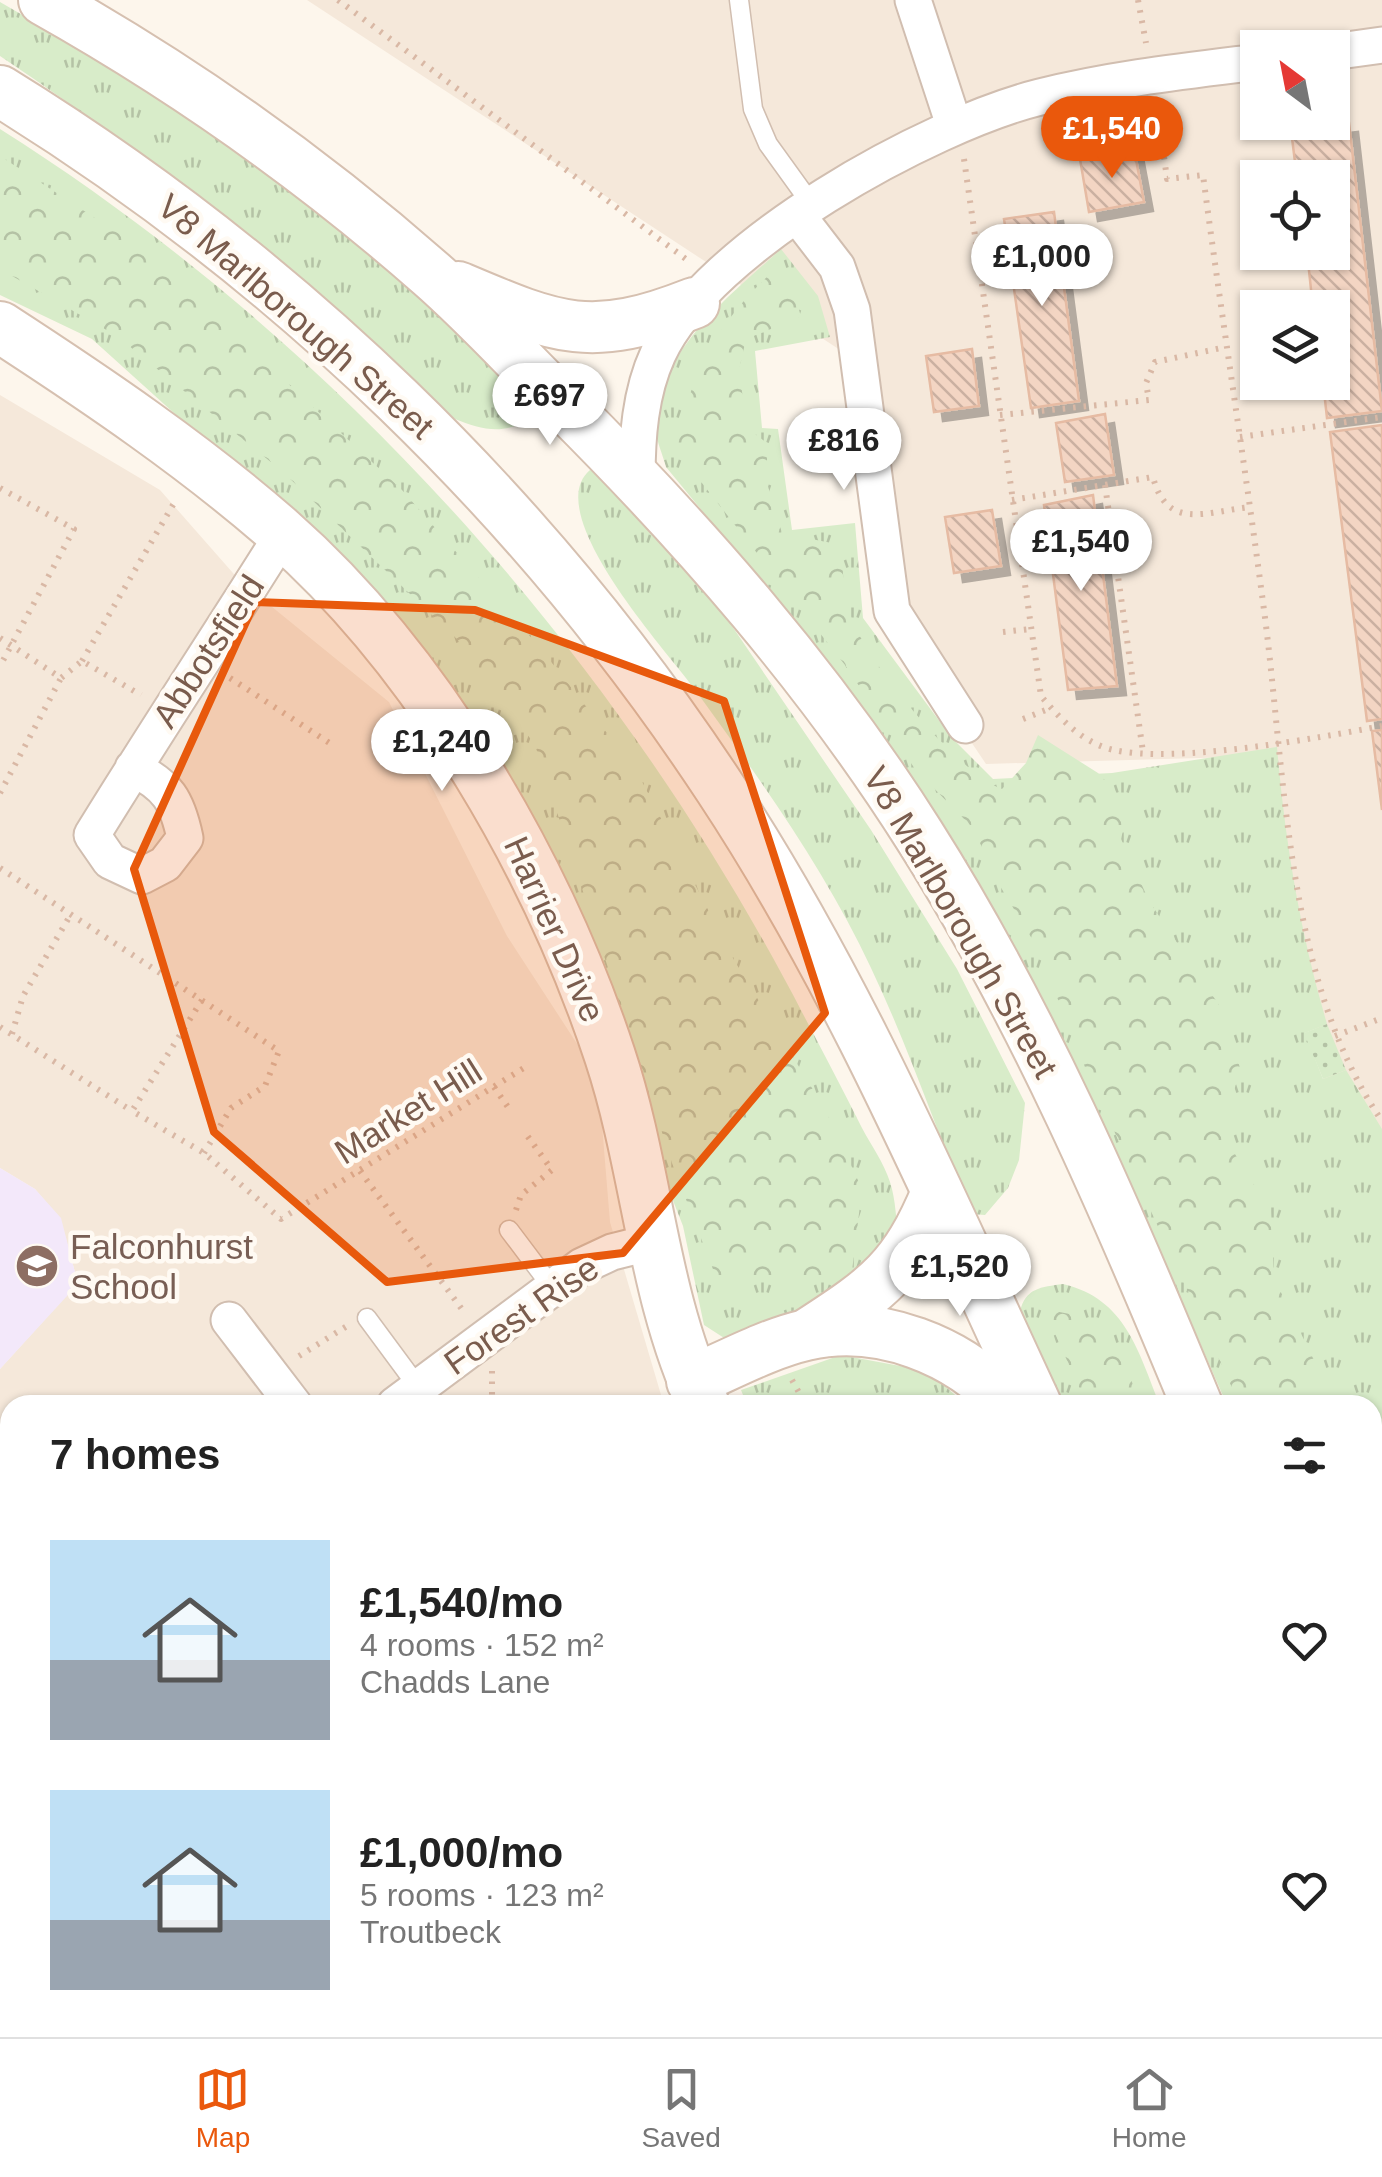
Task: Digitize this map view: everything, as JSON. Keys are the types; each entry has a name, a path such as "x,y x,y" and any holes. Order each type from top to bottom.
{"main road":[{"name":"V8 Marlborough Street","path":"44,0 210,104 342,198 435,277 719,568 837,712 921,838 1065,1106 1193,1395"},
{"name":"V8 Marlborough Street","path":"0,92 136,179 258,275 440,440 585,603 649,684 762,859 841,999 1031,1395"},
{"path":"435,277 574,329 609,329 704,293"},
{"name":"Harrier Drive","path":"0,327 198,462 283,534 342,592 398,659 518,842 611,1058 656,1241 666,1308 698,1393"},
{"path":"698,1393 874,1292 910,1251 937,1192"},
{"path":"806,1334 857,1330 912,1342 972,1372 997,1395"}],"street":[{"path":"913,0 954,125"},
{"path":"1350,49 1382,45"},
{"path":"637,480 643,400 658,352 704,293 805,210 876,163 954,125 1039,97 1240,64"},
{"path":"805,210 836,267 852,310 892,612 965,725"},
{"name":"Abbotsfield","path":"134,768 283,534"},
{"name":"Forest Rise","path":"407,1395 552,1287 612,1252 656,1241"},
{"path":"229,1320 287,1395"}],"lane":[{"path":"739,0 753,109 805,210"},
{"path":"509,1230 552,1287"},
{"path":"367,1318 406,1395"}],"path":[{"path":"338,0 704,293"},
{"path":"1138,0 1167,179 1203,175 1310,946 1335,1036 1382,1121"},
{"path":"954,125 962,146 1036,680 1051,708 1094,743 1115,751 1281,741 1382,726"},
{"path":"1000,415 1148,400 1146,384 1154,362 1226,348"},
{"path":"1240,437 1382,417"},
{"path":"0,793 61,678 82,661 198,462"},
{"path":"1012,500 1154,477 1165,503 1186,516 1251,507"},
{"path":"1105,485 1144,752"},
{"path":"0,488 74,529 0,666"},
{"path":"1003,632 1030,629"},
{"path":"0,638 61,678"},
{"path":"204,660 334,746"},
{"path":"82,661 169,711"},
{"path":"1023,718 1051,708"},
{"path":"0,868 279,1051 265,1086 231,1108 204,1153 0,1026"},
{"path":"12,1034 23,996 71,914"},
{"path":"132,1110 202,1000"},
{"path":"1335,1036 1382,1018"},
{"name":"Market Hill","path":"204,1153 281,1219 318,1200 526,1066"},
{"path":"494,1087 510,1110"},
{"path":"509,1230 521,1195 552,1170 526,1134"},
{"path":"360,1170 484,1340"},
{"path":"273,1376 328,1334 367,1318"}],"highlighted area":[{"path":"255,602 475,610 724,701 825,1013 623,1253 387,1282 214,1132 134,869"}],"shaded area":[{"path":"307,0 1382,0 1382,1162 1330,1114 1269,756 986,764 887,617 869,369"},
{"path":"0,395 160,490 240,581 389,702 507,936 598,1076 610,1222 661,1395 0,1395 0,1369 78,1283 60,1218 35,1189 0,1168"},
{"name":"Falconhurst School","path":"0,1168 35,1189 61,1218 78,1284 0,1369"}],"green space":[{"path":"0,2 176,108 289,187 414,292 532,403 530,417 503,429 455,419 234,229 119,140 0,56"},
{"path":"0,129 124,214 243,308 355,409 460,519 557,634 648,756 730,883 887,1175 894,1196 899,1241 854,1290 735,1345 704,1325 683,1226 573,945 247,479 92,339 0,295"},
{"path":"0,156 147,252 402,490 541,649 636,770 734,960 826,1111 862,1189 852,1271 799,1281 763,1274 721,1290 672,1163 535,745 460,642 283,472 117,336 0,269"},
{"path":"781,249 818,296 830,337 755,351 762,428 778,429 792,530 855,523 863,618 952,738 993,779 1112,773 1277,747 1295,887 1327,1024 1305,1033 1323,1079 1346,1070 1382,1129 1382,1395 1223,1395 1086,1089 988,906 915,791 836,680 666,467 656,429 659,401 682,350 719,306"},
{"path":"772,272 791,280 801,317 746,339 739,370 747,428 767,443 767,483 782,533 841,545 847,604 853,622 896,690 940,741 984,779 1002,789 1026,763 1038,735 1098,773 1129,806 1121,839 1149,901 1223,1011 1240,1068 1233,1095 1217,1125 1271,1212 1274,1278 1333,1395 1235,1395 1087,1072 1037,947 1000,886 973,828 915,769 845,665 676,450 689,397 708,352 752,292"},
{"path":"590,470 602,474 706,588 871,830 957,969 1025,1103 1019,1160 1008,1188 985,1215 971,1214 885,998 833,895 765,788 634,612 593,547 581,516 579,490"},
{"path":"1327,1024 1346,1070 1323,1079 1304,1033"},
{"path":"1063,1284 1084,1291 1116,1315 1136,1347 1156,1395 1060,1395 1020,1312 1030,1293"},
{"path":"1044,1309 1085,1317 1116,1346 1138,1395 1083,1395"},
{"path":"841,1355 927,1371 955,1395 743,1395 741,1390"}],"building":[{"path":"1350,132 1382,411 1327,418 1325,400 1350,400 1350,290 1311,290 1309,270 1350,270 1350,160 1295,160 1292,140 1350,140"},
{"path":"1134,149 1144,202 1089,212 1080,159"},
{"path":"1054,212 1079,401 1031,408 1004,219"},
{"path":"972,349 979,406 934,412 926,356"},
{"path":"1105,414 1114,475 1065,482 1056,423"},
{"path":"1382,425 1382,719 1367,721 1330,432"},
{"path":"1093,495 1117,686 1068,690 1044,505"},
{"path":"992,510 1001,566 954,573 945,517"},
{"path":"1382,730 1382,810 1372,731"}],"place":[{"name":"Falconhurst School","path":"37,1266"}]}
